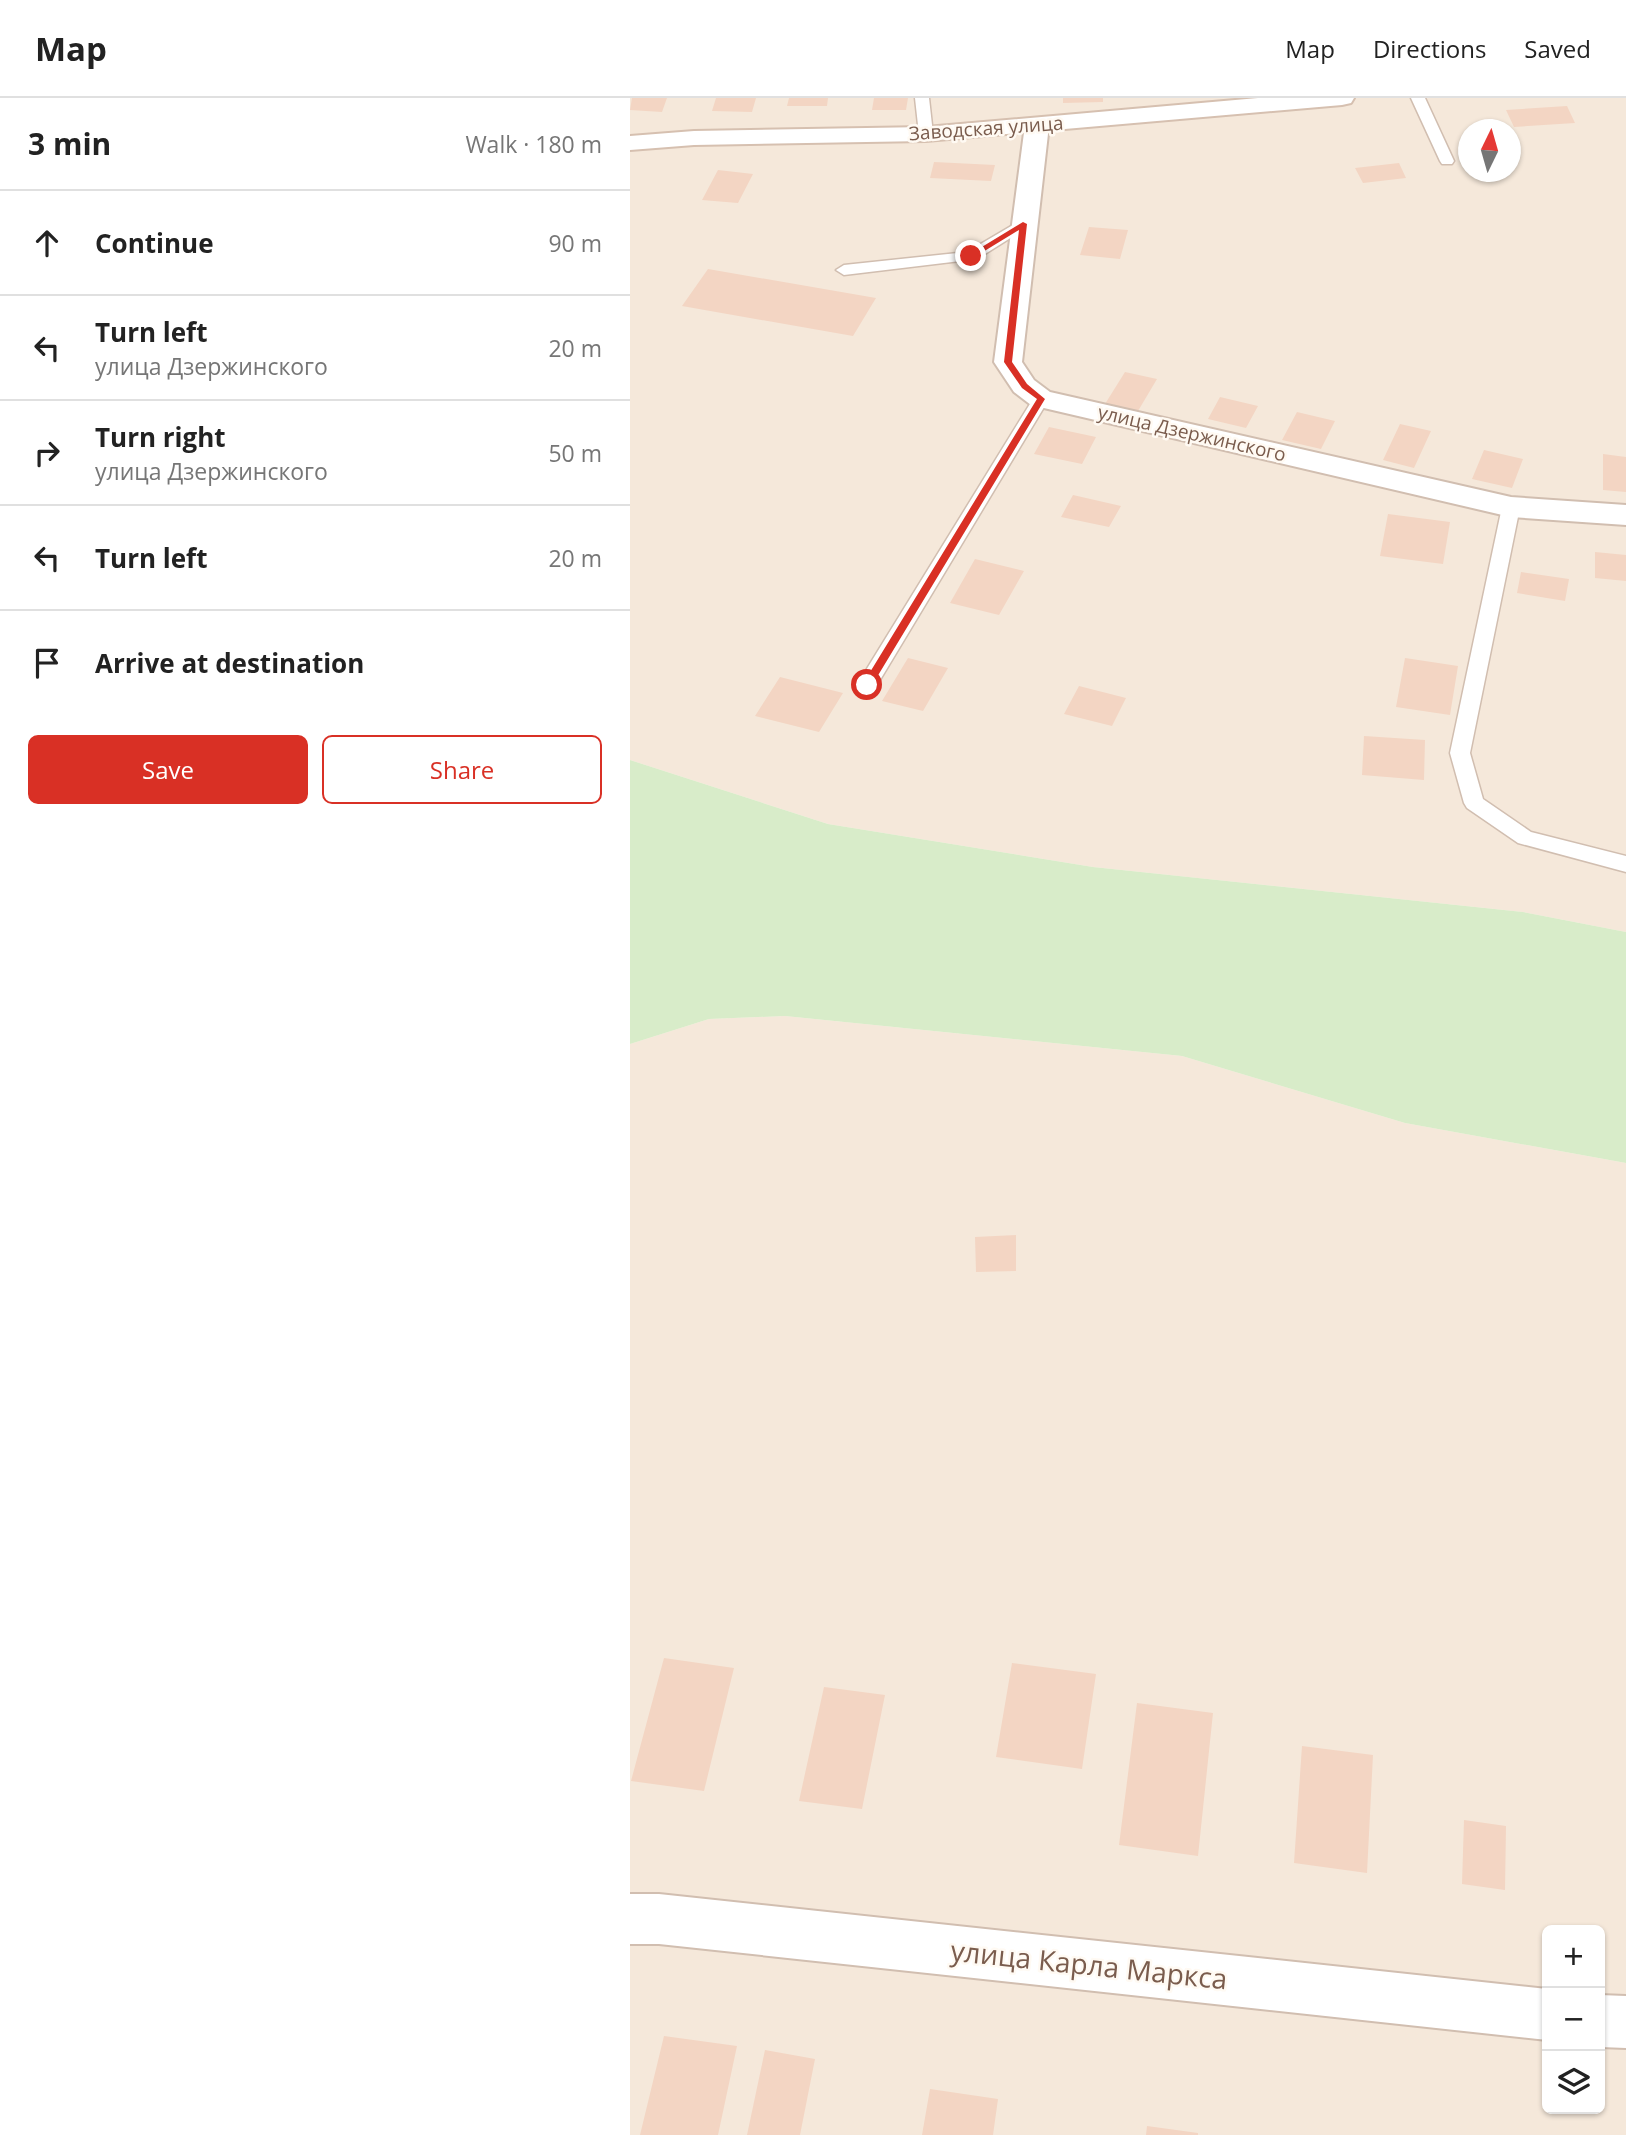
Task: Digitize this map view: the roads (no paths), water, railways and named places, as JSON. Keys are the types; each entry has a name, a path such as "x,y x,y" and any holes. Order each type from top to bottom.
{"street":[{"name":"Заводская улица","path":"630,143 694,138 926,134 1342,98"},
{"path":"1037,125 1008,362 1024,386 1041,399"},
{"name":"улица Дзержинского","path":"1041,399 1511,507 1626,515"},
{"name":"улица Карла Маркса","path":"630,1919 659,1919 1542,2014"},
{"path":"1605,2021 1626,2022"}],"lane":[{"path":"922,98 926,134"},
{"path":"1418,98 1447,160"},
{"path":"844,270 971,256 1023,224"},
{"path":"867,685 1041,399"},
{"path":"1511,507 1460,753 1474,803 1525,838 1626,864"}]}
